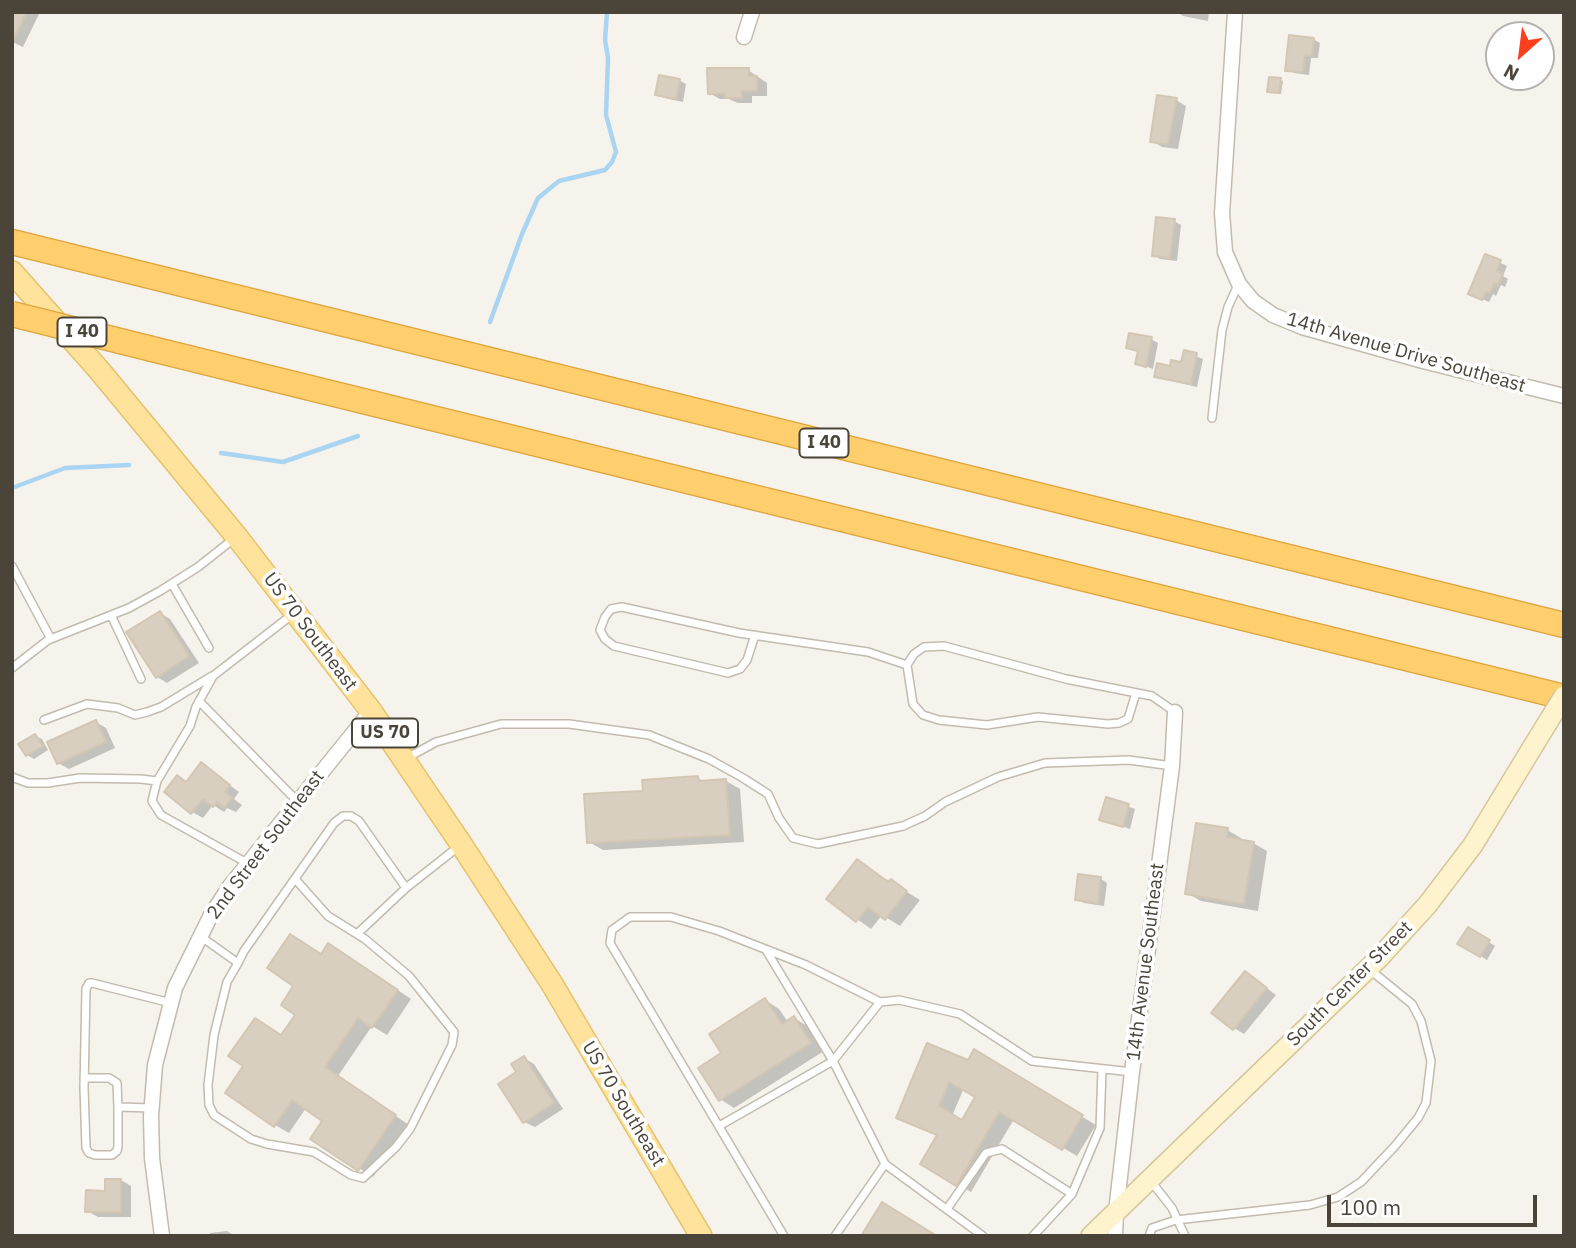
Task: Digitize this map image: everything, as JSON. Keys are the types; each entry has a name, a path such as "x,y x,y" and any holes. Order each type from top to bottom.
{"highway":[{"name":"I 40","path":"12,242 1564,625"},
{"name":"I 40","path":"12,314 1564,696"}],"main road":[{"name":"US 70 Southeast","path":"12,272 99,370 237,537 370,711 552,984 701,1236"}],"street":[{"path":"744,37 752,12"},
{"path":"1234,12 1222,212 1225,252 1238,284"},
{"name":"14th Avenue Drive Southeast","path":"1238,284 1252,302 1273,315 1302,327 1564,396"},
{"name":"South Center Street","path":"1091,1236 1368,969 1428,904 1473,845 1564,696"},
{"name":"2nd Street Southeast","path":"162,1236 152,1158 152,1108 155,1065 175,988 211,915 247,863 370,711"},
{"name":"14th Avenue Southeast","path":"1115,1236 1132,1072 1172,766 1175,712"}],"lane":[{"path":"1212,418 1222,330 1238,284"},
{"path":"12,668 51,639 111,615 172,584 237,537"},
{"path":"12,566 51,639"},
{"path":"172,584 209,648"},
{"path":"755,635 747,660 740,669 728,673 614,646 605,639 600,630 611,609 622,607 755,635 849,649 907,665"},
{"path":"44,720 86,704 118,708 135,715 161,707 213,676 296,612"},
{"path":"111,615 141,679"},
{"path":"1136,693 1128,719 1119,723 1038,717 987,725 939,720 923,715 913,704 907,665 923,647 944,646 1066,679 1152,696 1175,712"},
{"path":"213,676 199,701 190,726 157,781 152,801 160,815 247,863"},
{"path":"199,701 298,801"},
{"path":"404,760 436,742 500,724 569,724 649,735 709,759 768,794 779,818 793,838 818,844 903,826 998,777 1045,763 1129,760 1172,766"},
{"path":"12,778 28,783 91,778 157,781"},
{"path":"296,880 328,916 357,934 410,976 453,1032 454,1038 410,1129 396,1147 363,1178 351,1175 314,1152 251,1139 214,1115 209,1105 208,1085 214,1035 227,982 244,951 334,823 344,817 359,821 406,888"},
{"path":"357,934 406,888 461,844"},
{"path":"784,1236 610,943 612,930 630,917 671,917 719,931 806,965 880,1002 899,1000 960,1014 1032,1061 1132,1072"},
{"path":"200,935 238,963"},
{"path":"765,949 833,1061 885,1164 983,1236"},
{"path":"1149,1236 1152,1228 1175,1220 1310,1205 1338,1197 1361,1182 1418,1118 1426,1103 1431,1061 1421,1021 1412,1004 1368,969"},
{"path":"84,1078 109,1078 117,1083 117,1151 112,1155 89,1153 86,1148 84,1078 86,989 89,983 171,1003"},
{"path":"719,1126 833,1061 880,1002"},
{"path":"1033,1236 1072,1194 1100,1128 1102,1069"},
{"path":"118,1107 152,1108"},
{"path":"947,1209 986,1153 1002,1149 1072,1194"},
{"path":"835,1236 885,1164"},
{"path":"1150,1179 1172,1208 1175,1220 1185,1236"}],"building":[{"path":"12,12 27,12 12,42"},
{"path":"1289,35 1314,38 1312,56 1305,55 1303,72 1285,71"},
{"path":"707,68 749,68 749,76 757,76 757,91 742,91 742,98 708,94"},
{"path":"659,75 680,79 676,99 655,95"},
{"path":"1269,77 1281,78 1279,93 1267,92"},
{"path":"1157,95 1177,98 1168,144 1150,142"},
{"path":"1156,217 1175,219 1170,258 1152,256"},
{"path":"1485,254 1501,260 1497,271 1503,274 1498,285 1494,283 1490,293 1486,292 1482,300 1468,294"},
{"path":"1129,333 1152,337 1146,367 1135,364 1138,351 1126,348"},
{"path":"1184,350 1197,353 1191,384 1154,377 1157,363 1170,366 1171,360 1181,362"},
{"path":"160,611 189,656 156,678 126,632"},
{"path":"96,720 106,742 57,764 47,742"},
{"path":"35,734 43,746 26,756 18,744"},
{"path":"201,762 230,785 225,792 232,798 224,808 217,802 213,807 203,799 191,814 164,792 177,775 186,782"},
{"path":"698,776 699,781 726,779 730,835 587,843 584,794 643,791 642,780"},
{"path":"1106,797 1129,804 1123,827 1099,820"},
{"path":"1196,823 1228,828 1227,837 1254,842 1244,904 1185,894"},
{"path":"857,859 888,882 891,879 907,891 885,920 868,907 856,922 826,899"},
{"path":"1078,874 1101,877 1098,903 1075,900"},
{"path":"1468,927 1490,940 1480,957 1457,944"},
{"path":"290,934 321,954 328,943 398,990 372,1028 358,1018 325,1067 396,1115 358,1171 310,1139 322,1121 292,1100 274,1127 225,1093 243,1066 228,1056 255,1018 281,1035 295,1015 281,1005 293,986 267,968"},
{"path":"1245,971 1267,988 1233,1030 1211,1013"},
{"path":"765,998 782,1024 794,1016 811,1043 719,1101 698,1068 721,1053 709,1034"},
{"path":"927,1043 968,1060 974,1049 1083,1115 1062,1150 999,1112 956,1186 920,1164 937,1135 896,1118","holes":["949,1082 975,1097 962,1120 939,1106"]},
{"path":"524,1056 554,1103 523,1123 498,1084 516,1072 511,1064"},
{"path":"105,1179 121,1179 121,1212 85,1212 86,1190 105,1191"},
{"path":"882,1202 937,1236 861,1236"}],"waterway":[{"path":"490,322 538,198 559,181 605,170 616,152 606,115 607,12"},
{"path":"221,453 283,462 358,436"},
{"path":"12,488 65,468 129,465"}]}
